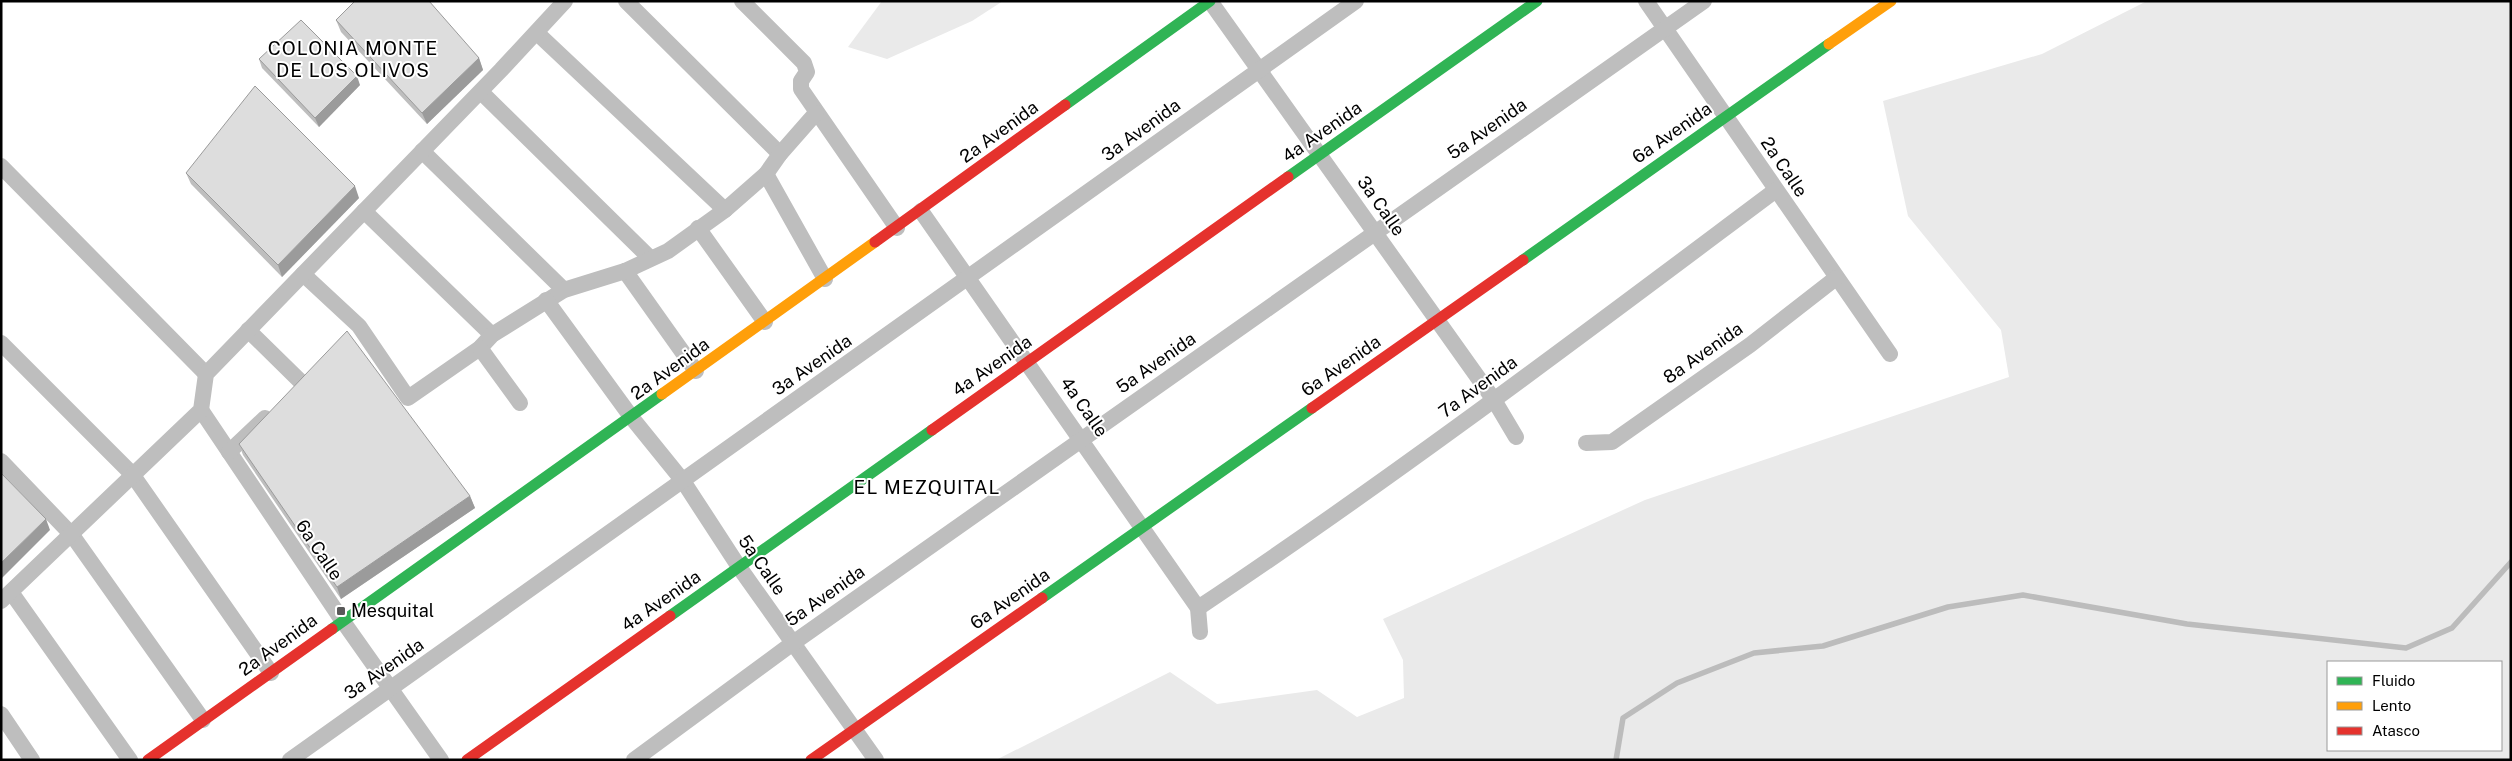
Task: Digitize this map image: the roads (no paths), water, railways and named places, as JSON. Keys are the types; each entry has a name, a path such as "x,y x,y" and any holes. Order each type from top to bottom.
{"street":[{"path":"130,760 6,596 201,410 206,374 537,33 565,1"},
{"path":"626,1 780,154"},
{"path":"742,1 804,64 807,72 801,81 801,89 897,228"},
{"name":"3a Calle","path":"1210,1 1321,154 1494,400 1516,437"},
{"name":"2a Avenida","path":"148,760 342,620 632,418 1210,1"},
{"name":"3a Avenida","path":"290,760 1356,1"},
{"name":"4a Avenida","path":"467,760 1536,1"},
{"name":"2a Calle","path":"1646,1 1890,354"},
{"name":"5a Avenida","path":"634,760 793,643 1704,1"},
{"name":"6a Avenida","path":"811,760 1891,1"},
{"path":"537,33 725,210"},
{"path":"480,92 650,258"},
{"path":"303,274 359,326 408,398 480,348 492,335 546,300 564,290 625,271 668,251 725,210 766,174 780,154 816,113"},
{"path":"422,151 564,290"},
{"path":"1,166 206,374"},
{"path":"766,174 825,279"},
{"name":"7a Avenida","path":"1198,608 1274,557 1494,400 1776,190"},
{"path":"364,211 492,335"},
{"name":"4a Calle","path":"921,211 1198,608 1200,632"},
{"path":"698,228 765,322"},
{"path":"625,271 696,371"},
{"name":"8a Avenida","path":"1586,443 1612,442 1750,345 1836,278"},
{"name":"5a Calle","path":"546,300 632,418 683,481 739,567 876,760"},
{"path":"346,338 359,326"},
{"path":"248,330 302,383"},
{"path":"1,343 132,474 271,673"},
{"path":"480,348 520,403"},
{"path":"289,396 315,370"},
{"path":"229,452 276,408"},
{"name":"6a Calle","path":"201,410 342,620 392,688 441,760"},
{"path":"1,461 72,535 203,720"},
{"path":"1,714 32,760"}],"waterway":[{"path":"1616,760 1623,718 1677,683 1754,653 1823,646 1948,607 2023,595 2187,624 2406,648 2452,628 2511,562"}],"place":[{"name":"Mesquital","path":"341,611"}],"district":[{"name":"COLONIA MONTE DE LOS OLIVOS","path":"353,59"},
{"name":"EL MEZQUITAL","path":"927,487"}]}
